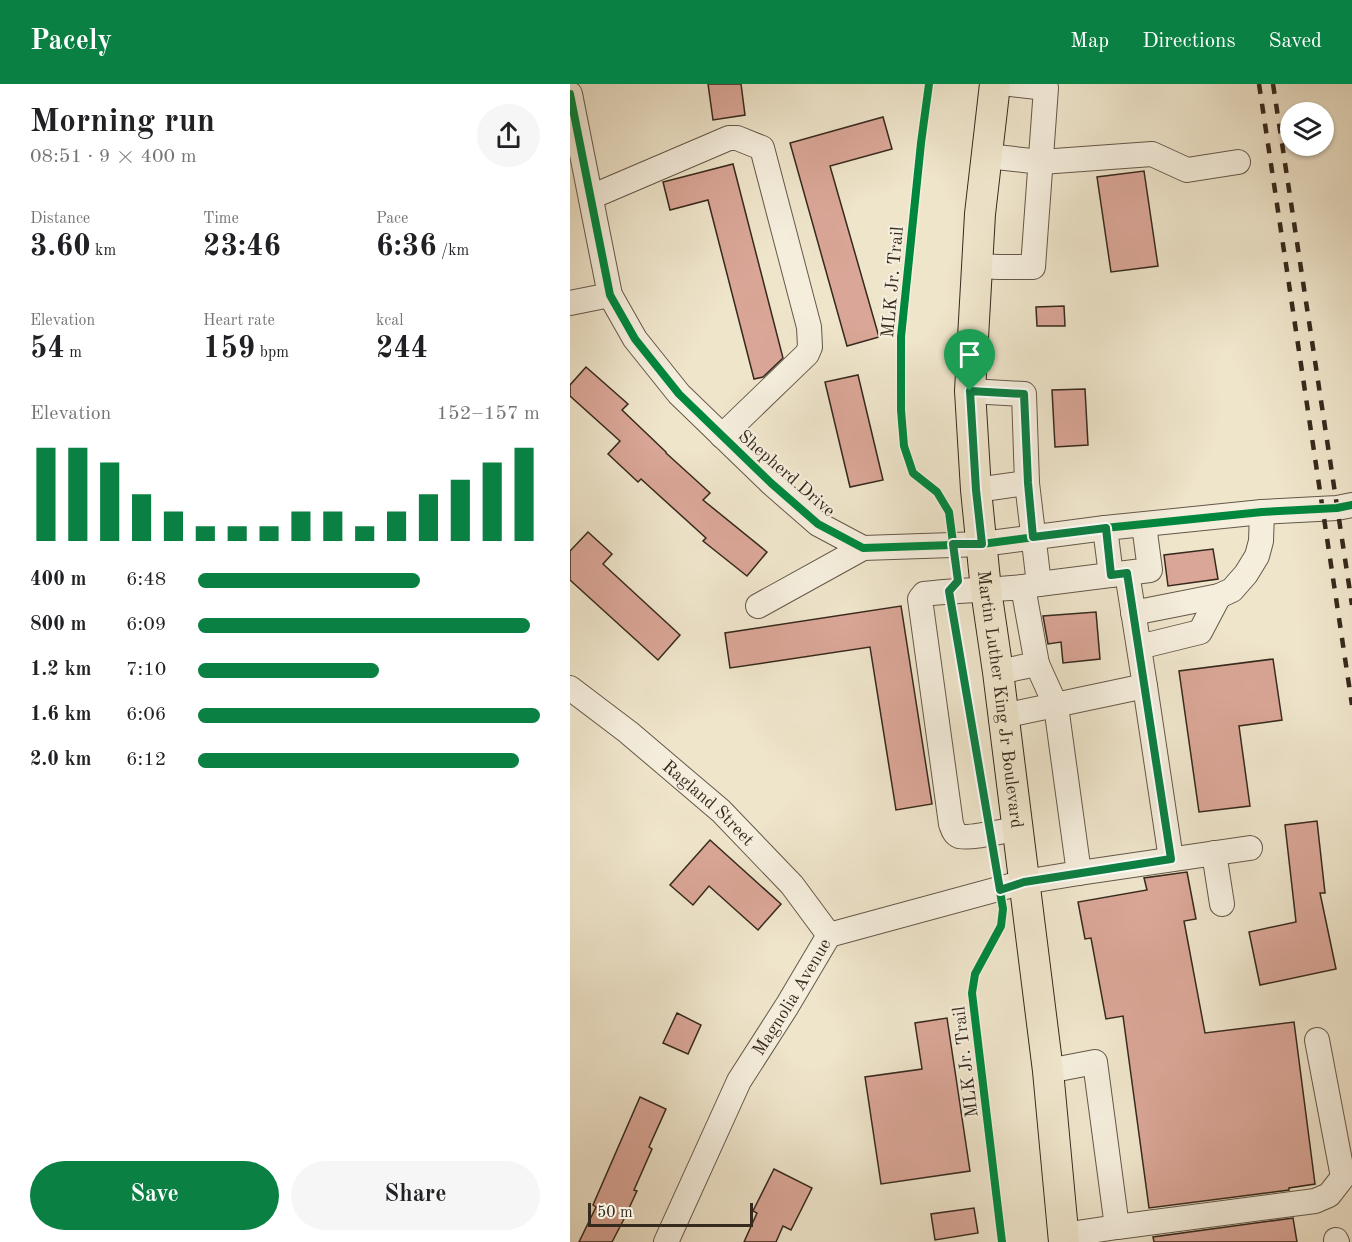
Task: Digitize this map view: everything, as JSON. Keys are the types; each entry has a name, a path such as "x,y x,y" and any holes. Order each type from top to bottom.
{"main road":[{"name":"Martin Luther King Jr Boulevard","path":"995,84 980,214 970,391 976,490 986,590 1048,1071 1063,1239"}],"street":[{"path":"977,266 1034,267 1046,88 1011,84"},
{"name":"Shepherd Drive","path":"570,93 610,295 635,339 679,394 771,483 818,524 863,548 982,544 1106,528 1352,505"},
{"path":"591,197 729,138 737,138 762,148 809,327 810,347 807,354 722,436"},
{"path":"987,156 1041,162 1152,154 1186,170 1238,162"},
{"path":"570,303 610,295"},
{"path":"970,391 1024,394 1033,537 1031,585 1036,664 1056,706 1079,873"},
{"path":"976,490 1028,483"},
{"path":"1133,613 1219,596 1232,590 1246,574 1257,556 1261,542 1262,512"},
{"path":"1017,829 966,837 957,836 954,832 951,824 920,599 924,594 986,590 1150,570 1144,525"},
{"path":"1106,528 1133,613 1171,859"},
{"path":"758,606 863,548"},
{"path":"1139,647 1200,632 1219,596"},
{"path":"998,672 1036,664"},
{"path":"1003,716 1145,686"},
{"name":"Ragland Street","path":"570,688 628,732 721,811 792,885 829,935"},
{"name":"Magnolia Avenue","path":"666,1242 739,1081 829,935 1024,882 1250,848"},
{"path":"1214,853 1222,904"},
{"path":"1063,1239 1117,1227 1315,1201 1329,1195 1343,1177 1317,1040"},
{"path":"1048,1071 1095,1062 1117,1227"}],"building":[{"path":"708,84 741,84 745,115 713,120"},
{"path":"883,117 892,149 830,166 879,337 847,346 790,143"},
{"path":"733,164 783,358 763,377 754,379 708,200 670,210 663,182"},
{"path":"1144,171 1158,266 1111,272 1097,177"},
{"path":"1064,306 1065,326 1037,326 1036,307"},
{"path":"586,367 628,404 622,410 710,493 703,500 767,552 747,576 703,541 706,538 641,479 638,482 608,454 620,441 570,396 570,385"},
{"path":"858,375 883,480 850,487 825,382"},
{"path":"1085,389 1088,445 1055,447 1052,390"},
{"path":"588,532 612,554 603,564 680,635 658,660 570,580 570,551"},
{"path":"1213,549 1218,579 1168,586 1164,555"},
{"path":"901,606 932,804 896,810 870,647 730,668 725,633"},
{"path":"1096,612 1100,659 1063,663 1061,642 1048,644 1043,616"},
{"path":"1273,659 1282,720 1239,726 1250,806 1199,812 1179,671"},
{"path":"1317,821 1325,893 1320,893 1336,969 1260,985 1249,932 1296,922 1285,825"},
{"path":"710,840 781,904 758,930 709,886 693,905 670,885"},
{"path":"1187,872 1196,919 1184,921 1205,1033 1294,1022 1315,1184 1289,1188 1289,1190 1149,1208 1123,1016 1106,1019 1091,938 1085,939 1078,902 1147,890 1144,878"},
{"path":"677,1013 701,1025 688,1054 663,1043"},
{"path":"947,1018 970,1171 881,1184 865,1077 922,1069 915,1023"},
{"path":"640,1097 666,1109 649,1147 652,1149 634,1190 637,1191 612,1242 579,1242 596,1207 593,1205"},
{"path":"774,1169 812,1188 791,1230 783,1226 776,1242 744,1242 757,1213 753,1211"},
{"path":"974,1208 978,1233 935,1240 931,1214"},
{"path":"1293,1218 1297,1242 1154,1242 1153,1237"}],"railway":[{"path":"1259,84 1352,705"},
{"path":"1273,84 1352,605"}],"cycle path":[{"name":"MLK Jr. Trail","path":"929,84 901,337 901,410 904,446 913,473 937,492 949,512 958,581 949,591 1003,909 1001,926 975,974 972,993 1002,1242"},
{"path":"570,94 610,295 635,339 679,394 771,483 818,524 863,548 982,544 1105,528 1352,505"}],"route":[{"path":"970,391 1024,394 1033,537 1106,528 1111,575 1127,573 1171,859 1024,882 1000,890 949,591 958,581 953,544 982,544 970,391"}]}
